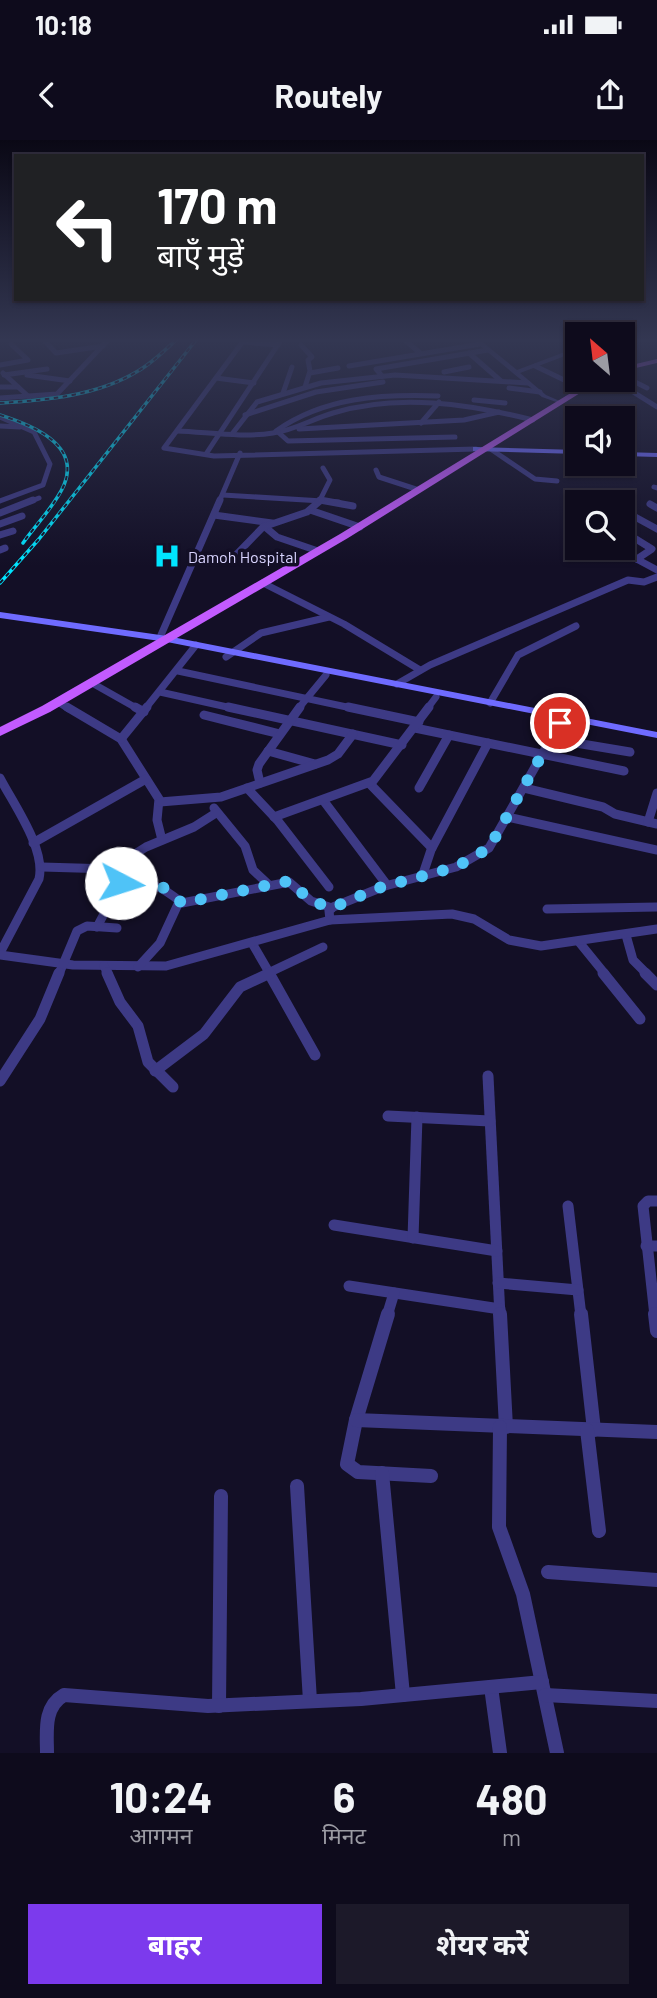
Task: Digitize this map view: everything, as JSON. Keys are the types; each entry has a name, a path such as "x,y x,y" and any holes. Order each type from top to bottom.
{"main road":[{"path":"0,725 47,702 265,580 485,449 536,415"},
{"path":"485,449 565,451"},
{"path":"635,452 657,453"},
{"path":"4,616 158,638 229,655 657,742"},
{"path":"0,732 92,683 158,638"},
{"path":"229,655 397,684 657,735"}],"street":[{"path":"189,415 164,448 192,454 314,452"},
{"path":"206,454 233,415"},
{"path":"232,434 246,415"},
{"path":"275,433 287,421 301,415"},
{"path":"295,429 324,415"},
{"path":"421,423 428,415"},
{"path":"177,431 262,435 295,429 421,423 488,415"},
{"path":"515,415 530,419"},
{"path":"0,417 36,435 50,461 44,484 0,501"},
{"path":"0,426 26,428"},
{"path":"275,433 288,441 455,437"},
{"path":"262,435 265,452"},
{"path":"192,454 485,449 535,479 557,481"},
{"path":"158,638 240,454"},
{"path":"232,559 264,526 300,516 321,500 330,482 323,467"},
{"path":"376,470 379,477 416,489"},
{"path":"223,495 321,500 353,506"},
{"path":"0,513 39,498"},
{"path":"650,504 657,508"},
{"path":"310,510 356,526"},
{"path":"214,515 274,523"},
{"path":"0,523 22,516"},
{"path":"635,517 657,529"},
{"path":"264,526 277,537 314,550"},
{"path":"0,535 13,531"},
{"path":"635,539 653,549 637,559 657,570"},
{"path":"648,581 657,577"},
{"path":"265,580 420,670"},
{"path":"397,684 420,670 628,580 657,584"},
{"path":"229,655 267,631 330,617"},
{"path":"489,703 518,655 576,626"},
{"path":"121,739 195,647"},
{"path":"178,671 306,698 449,735 624,771"},
{"path":"260,783 258,768 268,751 289,720 326,675"},
{"path":"92,683 144,712"},
{"path":"160,692 402,745"},
{"path":"274,817 377,778 436,697"},
{"path":"58,702 121,739 160,802 157,820 162,840"},
{"path":"204,715 280,734"},
{"path":"330,920 329,911 332,908 387,885 456,867 485,851 560,723"},
{"path":"160,802 208,799 316,764 338,754 353,734"},
{"path":"419,788 449,735"},
{"path":"552,738 630,752"},
{"path":"422,877 432,848 488,743"},
{"path":"268,751 316,764"},
{"path":"0,778 33,843 42,867 0,954 61,964 138,967 175,965 330,920 460,914 524,945 579,942 657,929"},
{"path":"33,843 146,779"},
{"path":"369,783 432,848"},
{"path":"247,788 274,817 329,887"},
{"path":"524,788 652,822 657,793"},
{"path":"208,799 216,813 245,846 253,870 269,885"},
{"path":"323,800 387,885"},
{"path":"42,867 111,869 216,813"},
{"path":"507,817 657,850"},
{"path":"111,869 110,880 121,883 149,883 167,891 178,902 186,903 293,882 311,901 332,908"},
{"path":"97,927 121,883"},
{"path":"138,967 158,946 178,902"},
{"path":"547,909 657,907"},
{"path":"0,1081 40,1018 77,931 87,926 117,928"},
{"path":"626,935 633,960 657,985"},
{"path":"579,942 639,1019"},
{"path":"252,943 315,1055"},
{"path":"155,1070 210,1028 236,990 323,947"},
{"path":"104,966 120,1002 138,1026 148,1062 173,1087"},
{"path":"488,1076 503,1427 499,1527 523,1594 558,1753"},
{"path":"388,1116 491,1121"},
{"path":"413,1238 417,1117"},
{"path":"657,1201 648,1201 643,1206 652,1246 657,1331"},
{"path":"568,1206 599,1531"},
{"path":"334,1225 497,1251"},
{"path":"498,1283 578,1290"},
{"path":"349,1286 500,1309"},
{"path":"394,1293 356,1420 347,1464 358,1472 431,1476"},
{"path":"356,1420 657,1432"},
{"path":"382,1473 403,1695"},
{"path":"297,1486 310,1701"},
{"path":"219,1706 221,1496"},
{"path":"548,1572 657,1580"},
{"path":"491,1687 500,1753"},
{"path":"47,1753 48,1711 51,1703 64,1695 191,1707 403,1695 491,1687 543,1688 657,1701"}],"railway":[{"path":"1,415 25,424 50,438 66,458 67,471 60,493 23,543"},
{"path":"0,583 39,539 137,415"}],"place":[{"name":"Damoh Hospital","path":"167,556"}],"route":[{"path":"121,883 149,883 164,888 178,902 186,903 289,881 311,901 332,908 387,885 456,867 489,848 560,723"}]}
